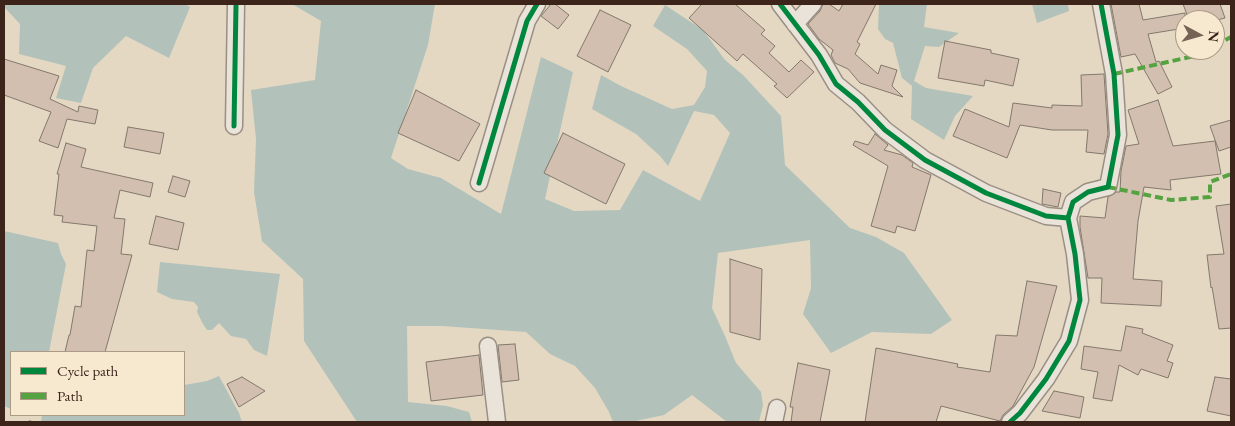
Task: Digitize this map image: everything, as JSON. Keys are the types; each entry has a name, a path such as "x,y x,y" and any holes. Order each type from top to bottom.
{"street":[{"path":"234,126 236,4"},
{"path":"479,183 527,21 537,4"},
{"path":"780,4 819,55 836,84 858,102 885,130 925,160 986,193 1046,216 1068,218"},
{"path":"795,24 813,4"},
{"path":"1010,422 1020,413 1046,379 1069,341 1080,300 1075,254 1068,218 1073,202 1088,192 1108,187 1118,135 1115,80 1101,4"},
{"path":"488,346 497,422"}],"shaded area":[{"path":"4,4 185,4 190,7 169,58 126,36 93,68 81,103 56,98 66,66 19,54 20,24 4,7"},
{"path":"292,4 435,4 428,45 391,158 408,169 441,178 501,214 541,57 573,72 545,199 574,211 620,210 643,170 700,201 730,133 714,115 694,111 668,166 636,134 592,109 601,75 672,109 694,105 705,87 707,71 687,49 653,26 665,5 703,30 725,60 743,75 781,116 785,165 850,228 876,237 904,253 952,320 931,334 872,332 831,353 803,314 811,288 810,240 718,253 712,308 736,363 761,392 763,405 759,422 727,422 692,395 664,415 631,422 613,422 595,388 575,366 550,354 526,332 442,326 407,326 408,402 447,406 469,412 472,422 357,422 304,341 303,279 262,241 254,192 256,139 251,90 315,80 321,21"},
{"path":"879,4 927,4 924,27 959,33 939,47 925,46 914,81 926,88 973,96 955,116 944,140 911,119 912,86 902,78 893,43 885,39 878,29"},
{"path":"1032,4 1068,4 1069,11 1037,23"},
{"path":"4,231 58,243 66,264 49,351 10,351 10,409 4,406"},
{"path":"160,262 280,274 267,356 254,350 246,339 231,336 219,323 212,330 207,330 197,312 198,307 194,302 172,299 157,292"},
{"path":"219,376 242,422 41,422 42,416 185,416 185,385 207,381"}],"building":[{"path":"551,4 555,4 569,15 558,29 541,16"},
{"path":"702,4 735,4 765,30 761,34 775,46 769,53 789,72 801,60 814,72 787,98 774,86 777,84 743,54 737,61 689,18"},
{"path":"823,4 829,4 839,11 843,4 876,4 857,42 860,44 855,54 878,74 881,65 897,70 892,86 903,97 860,83 848,69 835,63 831,55 833,50 819,39 808,24 820,11"},
{"path":"1111,4 1139,4 1143,20 1175,15 1175,30 1148,34 1156,62 1159,61 1172,87 1158,94 1135,54 1121,57"},
{"path":"1183,4 1220,4 1222,10 1185,10"},
{"path":"600,10 631,25 608,72 577,56"},
{"path":"945,41 991,50 991,53 1019,59 1013,86 985,80 984,86 938,78"},
{"path":"4,59 59,76 50,99 78,112 79,106 98,110 95,124 67,119 58,148 39,141 51,112 4,95"},
{"path":"1104,74 1108,134 1104,154 1086,152 1088,130 1052,130 1020,125 1007,158 953,136 965,109 1009,127 1013,103 1052,108 1052,105 1082,106 1081,75"},
{"path":"416,90 480,124 459,161 398,133"},
{"path":"1158,100 1173,146 1215,141 1221,174 1170,180 1171,190 1144,187 1138,221 1133,279 1162,281 1161,306 1101,303 1102,278 1088,278 1080,216 1105,218 1108,197 1116,192 1120,192 1121,171 1126,146 1139,144 1128,110"},
{"path":"1231,120 1231,147 1219,151 1210,126"},
{"path":"128,127 164,133 160,154 124,147"},
{"path":"563,133 625,164 606,204 544,173"},
{"path":"875,134 888,145 884,150 902,155 913,163 912,167 931,175 915,231 897,226 895,233 871,226 888,166 853,145 855,141 868,145"},
{"path":"66,143 86,149 81,167 153,183 150,197 120,190 114,218 125,219 121,254 132,255 105,351 65,351 75,306 81,307 87,250 94,251 97,226 62,222 63,216 54,215 59,174 57,174"},
{"path":"173,176 190,181 185,197 168,192"},
{"path":"1043,189 1061,193 1058,207 1042,204"},
{"path":"1231,204 1231,328 1219,329 1207,255 1224,254 1216,206"},
{"path":"156,216 184,223 178,250 149,244"},
{"path":"730,259 762,269 760,340 730,332"},
{"path":"1027,281 1057,286 1034,367 1013,406 1003,415 1000,421 941,406 936,422 865,422 876,348 958,364 957,367 990,372 996,335 1017,336"},
{"path":"1126,326 1143,329 1142,333 1173,345 1167,361 1173,363 1168,378 1141,369 1138,375 1119,365 1112,401 1093,398 1098,372 1081,369 1084,346 1121,351"},
{"path":"515,344 519,380 502,382 498,345"},
{"path":"479,355 483,395 431,401 426,362"},
{"path":"798,363 830,370 820,422 791,422 793,407 790,407"},
{"path":"242,377 265,391 239,407 227,384"},
{"path":"1215,377 1231,379 1231,416 1207,411"},
{"path":"1054,391 1084,397 1080,418 1042,411"}],"marked path":[{"path":"1225,40 1231,37"},
{"path":"1114,74 1177,60"},
{"path":"1108,187 1171,200 1210,197 1210,182 1231,174"}],"cycle path":[{"path":"234,126 236,4"},
{"path":"479,183 527,21 537,4"},
{"path":"780,4 819,55 836,84 858,102 885,130 925,160 986,193 1046,216 1068,218 1075,254 1080,300 1069,341 1046,379 1020,413 1010,422"},
{"path":"1068,218 1073,202 1088,192 1108,187 1118,135 1114,74 1101,4"}]}
